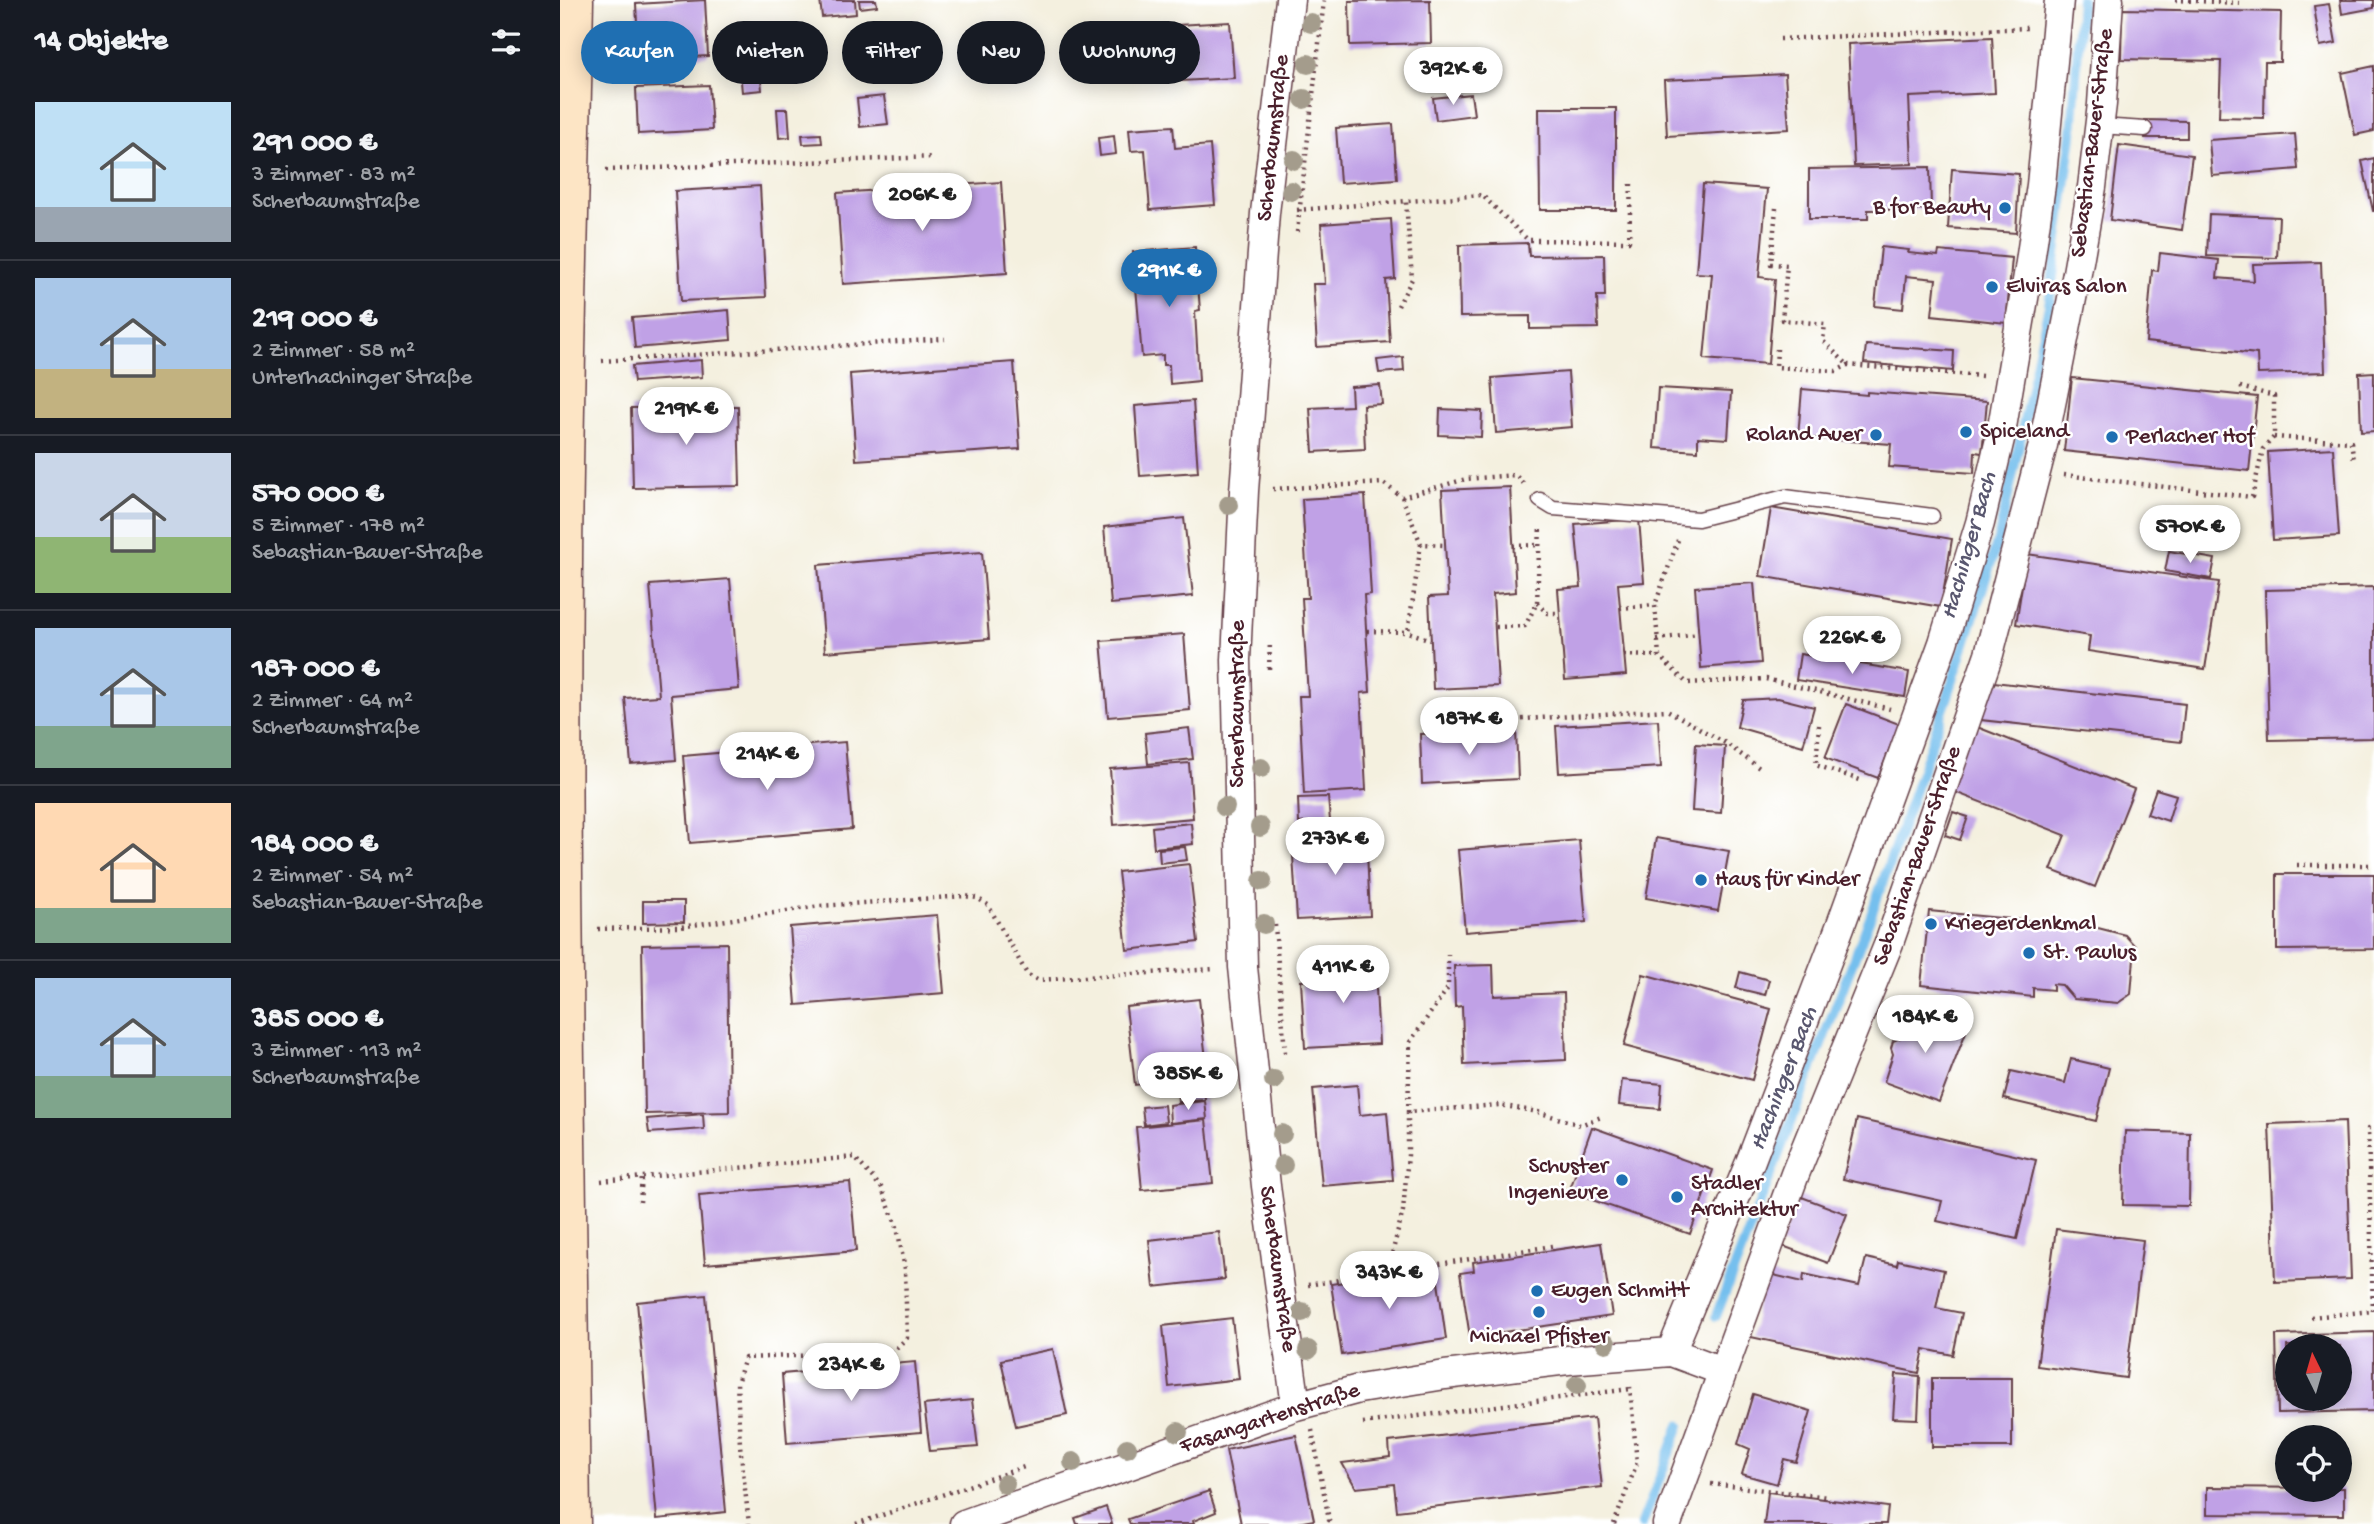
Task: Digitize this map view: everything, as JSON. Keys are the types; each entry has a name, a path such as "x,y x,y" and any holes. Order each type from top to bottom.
{"main road":[{"path":"570,1524 562,485 575,0"}],"street":[{"name":"Scherbaumstraße","path":"1290,0 1265,213 1244,491 1236,660 1243,967 1266,1186 1301,1405"},
{"name":"Sebastian-Bauer-Straße","path":"1667,1524 1722,1371 1773,1167 1890,791 1966,648 2036,472 2092,187 2109,0"},
{"name":"Sebastian-Bauer-Straße","path":"1671,1352 1773,1167 1889,943 1966,648 1980,523 2011,379 2041,185 2057,13"},
{"name":"Fasangartenstraße","path":"964,1524 1301,1405 1359,1390 1445,1375 1568,1360 1671,1352"},
{"path":"1671,1352 1722,1371"}],"lane":[{"path":"2099,126 2145,129"},
{"path":"1540,500 1553,508 1698,519 1784,497 1931,516"}],"path":[{"path":"1296,237 1324,0"},
{"path":"2175,0 2239,3"},
{"path":"1780,39 2057,13"},
{"path":"605,170 933,157"},
{"path":"1265,213 1482,195 1528,240 1629,240 1631,183"},
{"path":"1398,306 1412,279 1406,202"},
{"path":"1776,208 1771,264 1787,265 1782,320 1825,324 1823,341 1848,365"},
{"path":"601,361 945,339"},
{"path":"1777,349 1776,367 1836,371 1848,365 2011,379"},
{"path":"2036,472 2252,497 2263,449 2274,437 2274,396 2239,387"},
{"path":"2274,437 2351,442 2354,460"},
{"path":"1402,497 1466,479 1515,474 1540,500 1542,515 1538,545 1537,603 1525,626 1496,627"},
{"path":"1275,502 1276,478"},
{"path":"1281,489 1384,483 1402,497 1421,544 1408,632"},
{"path":"1698,519 1677,542 1655,605 1659,656 1687,684 1766,679 1899,711"},
{"path":"1421,544 1445,545"},
{"path":"1513,546 1538,545"},
{"path":"1537,603 1547,613 1559,613"},
{"path":"1620,608 1655,605"},
{"path":"1367,631 1408,632 1431,640"},
{"path":"1657,639 1699,634"},
{"path":"1269,680 1270,640"},
{"path":"1624,655 1659,656"},
{"path":"1445,724 1667,710 1727,744 1762,770"},
{"path":"1819,725 1816,765 1890,791"},
{"path":"2297,865 2374,864"},
{"path":"564,932 680,928 820,906 965,896 977,898 988,905 1027,974 1037,981 1243,967"},
{"path":"1275,917 1286,1067"},
{"path":"1387,1273 1403,1211 1408,1155 1410,1042 1448,988 1448,954"},
{"path":"1408,1112 1499,1105 1538,1112 1580,1125 1604,1116"},
{"path":"2311,1317 2373,1311 2368,1129 2374,1129"},
{"path":"594,1182 854,1157 881,1187 897,1227 905,1269 907,1338 892,1352 745,1358 737,1383 740,1445 749,1524"},
{"path":"640,1202 642,1177"},
{"path":"1317,1283 1552,1246"},
{"path":"1307,1272 1309,1285"},
{"path":"1614,1524 1637,1463 1627,1355"},
{"path":"1363,1423 1630,1390"},
{"path":"1301,1405 1329,1520 1333,1524"},
{"path":"1683,1480 1828,1497"}],"building":[{"path":"705,0 708,56 698,57 698,21 637,21 636,4"},
{"path":"820,0 855,0 856,14 822,17"},
{"path":"859,0 876,0 877,6 860,8"},
{"path":"1430,0 1431,43 1350,45 1349,1"},
{"path":"2340,0 2374,0 2374,8 2342,14"},
{"path":"2329,4 2336,43 2320,46 2314,6"},
{"path":"2122,9 2281,12 2280,62 2265,62 2264,118 2219,117 2221,61 2121,59"},
{"path":"1230,22 1234,78 1200,80 1200,24"},
{"path":"1992,37 1995,93 1909,97 1912,164 1854,166 1848,44"},
{"path":"2374,66 2374,131 2355,135 2342,73"},
{"path":"1785,74 1789,129 1667,136 1664,80"},
{"path":"741,84 761,84 762,90 742,92"},
{"path":"709,85 712,130 638,134 636,88"},
{"path":"1471,94 1474,115 1436,120 1433,98"},
{"path":"884,96 888,124 860,127 857,99"},
{"path":"1539,108 1616,108 1616,210 1540,210"},
{"path":"777,109 788,109 790,137 779,138"},
{"path":"2145,120 2187,121 2187,138 2145,138"},
{"path":"1393,124 1397,179 1340,183 1336,128"},
{"path":"1173,126 1175,148 1210,145 1215,205 1150,210 1145,150 1131,151 1129,129"},
{"path":"821,134 822,143 803,144 802,135"},
{"path":"2295,134 2298,169 2212,176 2209,140"},
{"path":"1114,136 1116,154 1100,156 1098,138"},
{"path":"2119,145 2192,155 2182,230 2110,220"},
{"path":"2374,158 2374,211 2373,211 2362,161"},
{"path":"1930,167 1931,209 1868,210 1868,219 1809,219 1809,169"},
{"path":"1952,169 2019,174 2016,233 1948,228"},
{"path":"1001,182 1007,273 843,284 837,193"},
{"path":"1703,184 1767,189 1759,277 1775,279 1768,364 1704,359 1712,274 1696,273"},
{"path":"760,186 766,297 681,301 675,191"},
{"path":"2209,214 2279,217 2277,258 2207,256"},
{"path":"1391,219 1395,279 1386,280 1390,342 1317,347 1313,284 1325,284 1321,224"},
{"path":"1528,243 1529,256 1604,255 1605,296 1597,296 1598,328 1530,329 1530,316 1460,317 1459,245"},
{"path":"1195,247 1200,310 1195,311 1199,381 1170,384 1169,365 1163,365 1163,355 1142,357 1133,252"},
{"path":"1881,247 1938,256 1939,251 2012,258 2006,323 1932,315 1936,279 1906,276 1903,309 1875,306"},
{"path":"2160,253 2219,260 2217,278 2254,281 2253,264 2321,262 2325,372 2258,374 2257,354 2146,342 2152,270 2158,271"},
{"path":"729,310 731,340 635,348 632,318"},
{"path":"1866,345 1954,351 1953,371 1864,363"},
{"path":"1403,357 1404,371 1379,373 1377,360"},
{"path":"701,360 702,377 634,382 632,366"},
{"path":"1014,362 1020,449 856,460 850,374"},
{"path":"1568,372 1572,427 1496,433 1492,378"},
{"path":"2374,372 2374,431 2361,432 2359,373"},
{"path":"2072,378 2257,397 2249,471 2064,451"},
{"path":"1380,385 1382,404 1363,405 1365,449 1313,452 1310,408 1352,406 1351,387"},
{"path":"1658,388 1731,392 1728,439 1698,437 1698,451 1654,448"},
{"path":"1802,389 1987,401 1982,453 1975,452 1974,473 1889,467 1891,444 1798,437"},
{"path":"1193,401 1198,472 1140,476 1135,406"},
{"path":"738,406 740,486 633,488 631,408"},
{"path":"1440,409 1482,411 1481,437 1439,435"},
{"path":"2333,448 2339,536 2273,540 2268,452"},
{"path":"1510,487 1516,592 1493,594 1498,686 1433,689 1429,597 1448,596 1442,490"},
{"path":"1365,495 1371,594 1364,595 1370,692 1361,693 1366,790 1304,794 1299,696 1308,696 1302,598 1308,598 1302,499"},
{"path":"1771,508 1952,539 1941,607 1760,576"},
{"path":"1184,518 1193,596 1111,604 1104,527"},
{"path":"1639,519 1644,582 1618,584 1626,675 1565,680 1558,589 1581,587 1575,524"},
{"path":"2169,551 2215,559 2211,579 2165,571"},
{"path":"982,552 989,639 825,652 818,565"},
{"path":"2027,554 2219,582 2205,669 2088,651 2090,636 2016,624"},
{"path":"730,579 739,689 671,695 676,760 631,764 625,698 659,696 650,585"},
{"path":"1754,583 1761,663 1701,668 1695,587"},
{"path":"2374,587 2374,738 2269,740 2265,590"},
{"path":"1184,634 1190,710 1108,717 1101,641"},
{"path":"1800,654 1909,672 1905,697 1796,680"},
{"path":"1985,681 2185,704 2181,742 1981,720"},
{"path":"1778,698 1814,707 1803,746 1737,727 1743,700"},
{"path":"1846,704 1899,724 1878,778 1825,758"},
{"path":"1658,720 1661,767 1559,773 1556,726"},
{"path":"1972,725 2134,789 2095,887 2051,870 2065,835 1947,789"},
{"path":"1189,728 1193,759 1148,764 1145,733"},
{"path":"1516,730 1518,779 1422,784 1420,734"},
{"path":"845,742 852,829 690,843 683,756"},
{"path":"1696,744 1725,746 1721,813 1692,811"},
{"path":"1189,763 1193,818 1114,825 1110,769"},
{"path":"2156,789 2176,795 2168,821 2147,814"},
{"path":"1328,797 1330,821 1299,823 1298,798"},
{"path":"1953,812 1968,817 1960,840 1945,835"},
{"path":"1191,823 1193,844 1154,848 1152,827"},
{"path":"1371,825 1373,851 1367,851 1370,916 1297,920 1293,855 1332,853 1330,827"},
{"path":"1656,838 1729,851 1718,911 1646,898"},
{"path":"1579,840 1586,922 1465,932 1458,850"},
{"path":"1185,847 1187,860 1160,863 1159,849"},
{"path":"1189,864 1198,942 1127,950 1118,872"},
{"path":"2277,874 2374,874 2374,949 2277,950"},
{"path":"643,901 684,901 684,922 643,923"},
{"name":"St. Paulus","path":"1929,911 2094,927 2125,935 2135,946 2131,994 2118,1003 2074,999 2062,985 2053,984 2053,990 2033,988 2033,997 1921,985"},
{"path":"937,915 944,993 796,1005 790,927"},
{"path":"727,943 729,1112 645,1114 642,945"},
{"path":"1374,951 1379,1044 1305,1048 1301,981 1339,978 1338,954"},
{"path":"1493,965 1494,996 1564,993 1566,1060 1464,1065 1462,1006 1455,1007 1454,966"},
{"path":"1740,972 1769,980 1765,995 1736,988"},
{"path":"1643,974 1771,1009 1752,1080 1624,1046"},
{"path":"1199,999 1208,1076 1135,1085 1126,1007"},
{"path":"1911,1008 1967,1029 1939,1102 1884,1082 1893,1054 1893,1041 1900,1038"},
{"path":"2071,1059 2109,1068 2096,1121 2004,1099 2011,1071 2065,1083"},
{"path":"1622,1080 1662,1084 1660,1109 1619,1105"},
{"path":"1204,1083 1205,1100 1178,1102 1177,1086"},
{"path":"1357,1085 1360,1115 1387,1112 1393,1180 1322,1186 1313,1089"},
{"path":"1205,1101 1207,1119 1170,1123 1169,1105"},
{"path":"1164,1105 1166,1122 1144,1125 1142,1107"},
{"path":"703,1114 704,1129 649,1133 647,1119"},
{"path":"1857,1119 2036,1160 2017,1239 1937,1221 1942,1201 1843,1179"},
{"path":"1206,1120 1213,1183 1142,1190 1136,1127"},
{"path":"2345,1121 2351,1279 2275,1282 2269,1124"},
{"path":"1592,1127 1713,1170 1690,1234 1569,1192"},
{"path":"2125,1131 2190,1133 2189,1206 2123,1205"},
{"path":"850,1182 856,1251 705,1264 699,1195"},
{"path":"1799,1196 1847,1214 1828,1263 1780,1245"},
{"path":"2056,1229 2143,1240 2126,1378 2037,1366"},
{"path":"1219,1232 1225,1279 1154,1287 1149,1240"},
{"path":"1601,1243 1612,1316 1470,1337 1460,1273 1474,1271 1473,1262"},
{"path":"1866,1258 1897,1265 1898,1260 1944,1270 1936,1308 1962,1313 1953,1355 1924,1349 1919,1373 1751,1337 1765,1273 1803,1282 1804,1274 1859,1286"},
{"path":"1436,1268 1446,1339 1342,1355 1331,1284"},
{"path":"706,1295 726,1512 657,1519 637,1302"},
{"path":"1232,1318 1239,1379 1169,1387 1163,1326"},
{"path":"2374,1332 2374,1411 2278,1413 2352,1411 2352,1334 2309,1334"},
{"path":"1053,1349 1067,1415 1016,1426 1001,1360"},
{"path":"915,1362 921,1432 787,1443 782,1374"},
{"path":"1896,1374 1920,1376 1918,1419 1893,1418"},
{"path":"1932,1378 2012,1378 2012,1447 1932,1447"},
{"path":"1753,1394 1811,1411 1796,1462 1784,1459 1777,1484 1742,1474 1750,1449 1738,1444"},
{"path":"972,1400 978,1447 930,1451 924,1405"},
{"path":"1594,1418 1602,1487 1397,1511 1394,1484 1356,1488 1342,1463 1390,1457 1389,1442"},
{"path":"1296,1435 1314,1520 1292,1524 1241,1524 1226,1450"},
{"path":"2207,1487 2275,1487 2275,1502 2344,1502 2344,1515 2207,1514"},
{"path":"1209,1491 1216,1512 1193,1521 1194,1524 1130,1524 1128,1519"},
{"path":"1768,1492 1888,1507 1886,1524 1764,1524"},
{"path":"1106,1507 1112,1524 1077,1524 1075,1518"}],"waterway":[{"name":"Hachinger Bach","path":"1716,1316 1870,918 1948,696 1999,537 2049,306 2072,135 2081,0"},
{"name":"Hachinger Bach","path":"1642,1524 1680,1425"}],"place":[{"name":"B for Beauty","path":"2005,208"},
{"name":"Elviras Salon","path":"1992,287"},
{"name":"Spiceland","path":"1966,432"},
{"name":"Roland Auer","path":"1876,435"},
{"name":"Perlacher Hof","path":"2112,437"},
{"name":"Haus für Kinder","path":"1701,880"},
{"name":"Kriegerdenkmal","path":"1931,924"},
{"name":"St. Paulus","path":"2029,953"},
{"name":"Schuster Ingenieure","path":"1622,1180"},
{"name":"Stadler Architektur","path":"1677,1197"},
{"name":"Eugen Schmitt","path":"1537,1291"},
{"name":"Michael Pfister","path":"1539,1312"}]}
